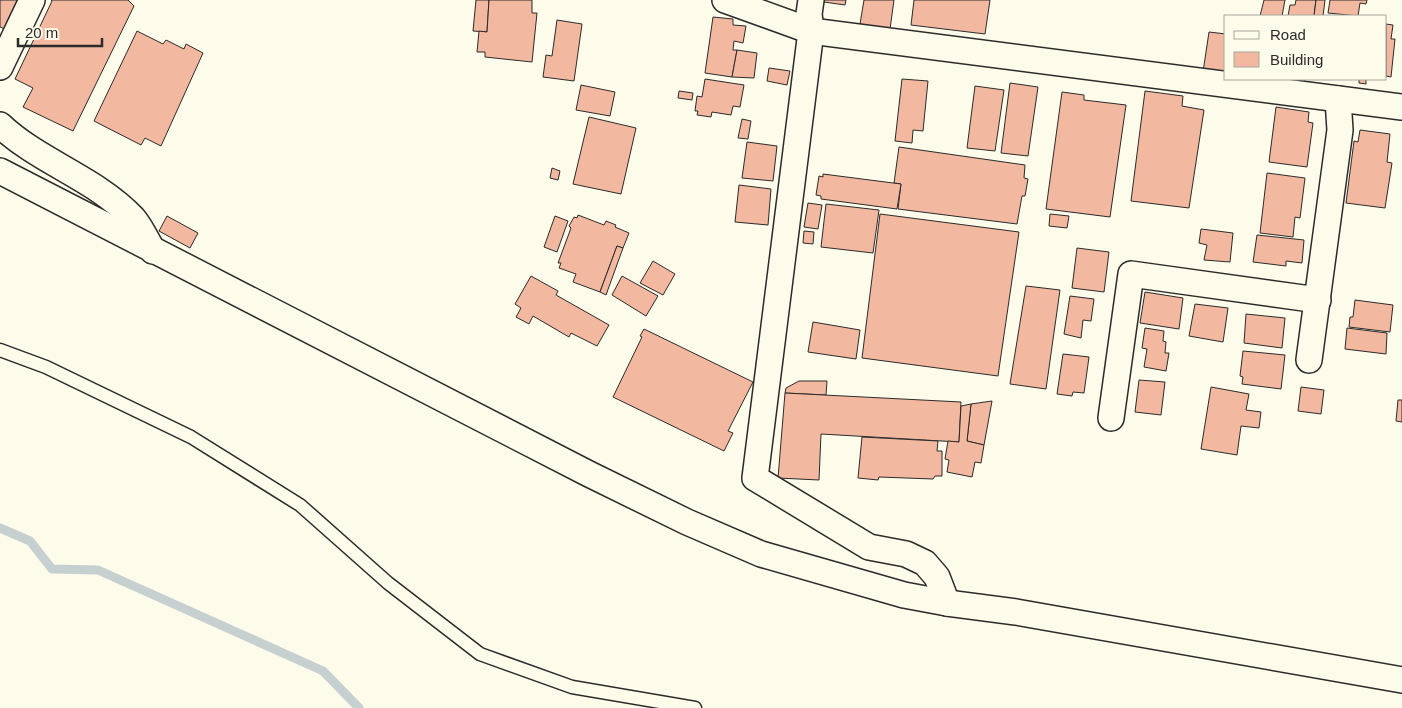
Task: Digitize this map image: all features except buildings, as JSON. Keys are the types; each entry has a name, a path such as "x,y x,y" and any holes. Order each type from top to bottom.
{"street":[{"path":"0,67 32,0"},
{"path":"725,0 812,31 1402,107"},
{"path":"811,0 809,14 812,31 755,478 869,546 906,554 925,563 938,577 947,603"},
{"path":"1309,360 1340,130 1338,99"},
{"path":"0,125 13,137 115,201 134,219 153,251"},
{"path":"0,171 589,474 687,522 761,554 904,595 1016,612 1402,680"},
{"path":"1111,418 1132,274 1318,300"}],"lane":[{"path":"0,350 46,367 191,436 308,512 388,583 480,654 572,686 695,708"}],"waterway":[{"path":"0,528 30,541 52,569 98,570 323,671 359,708"}]}
